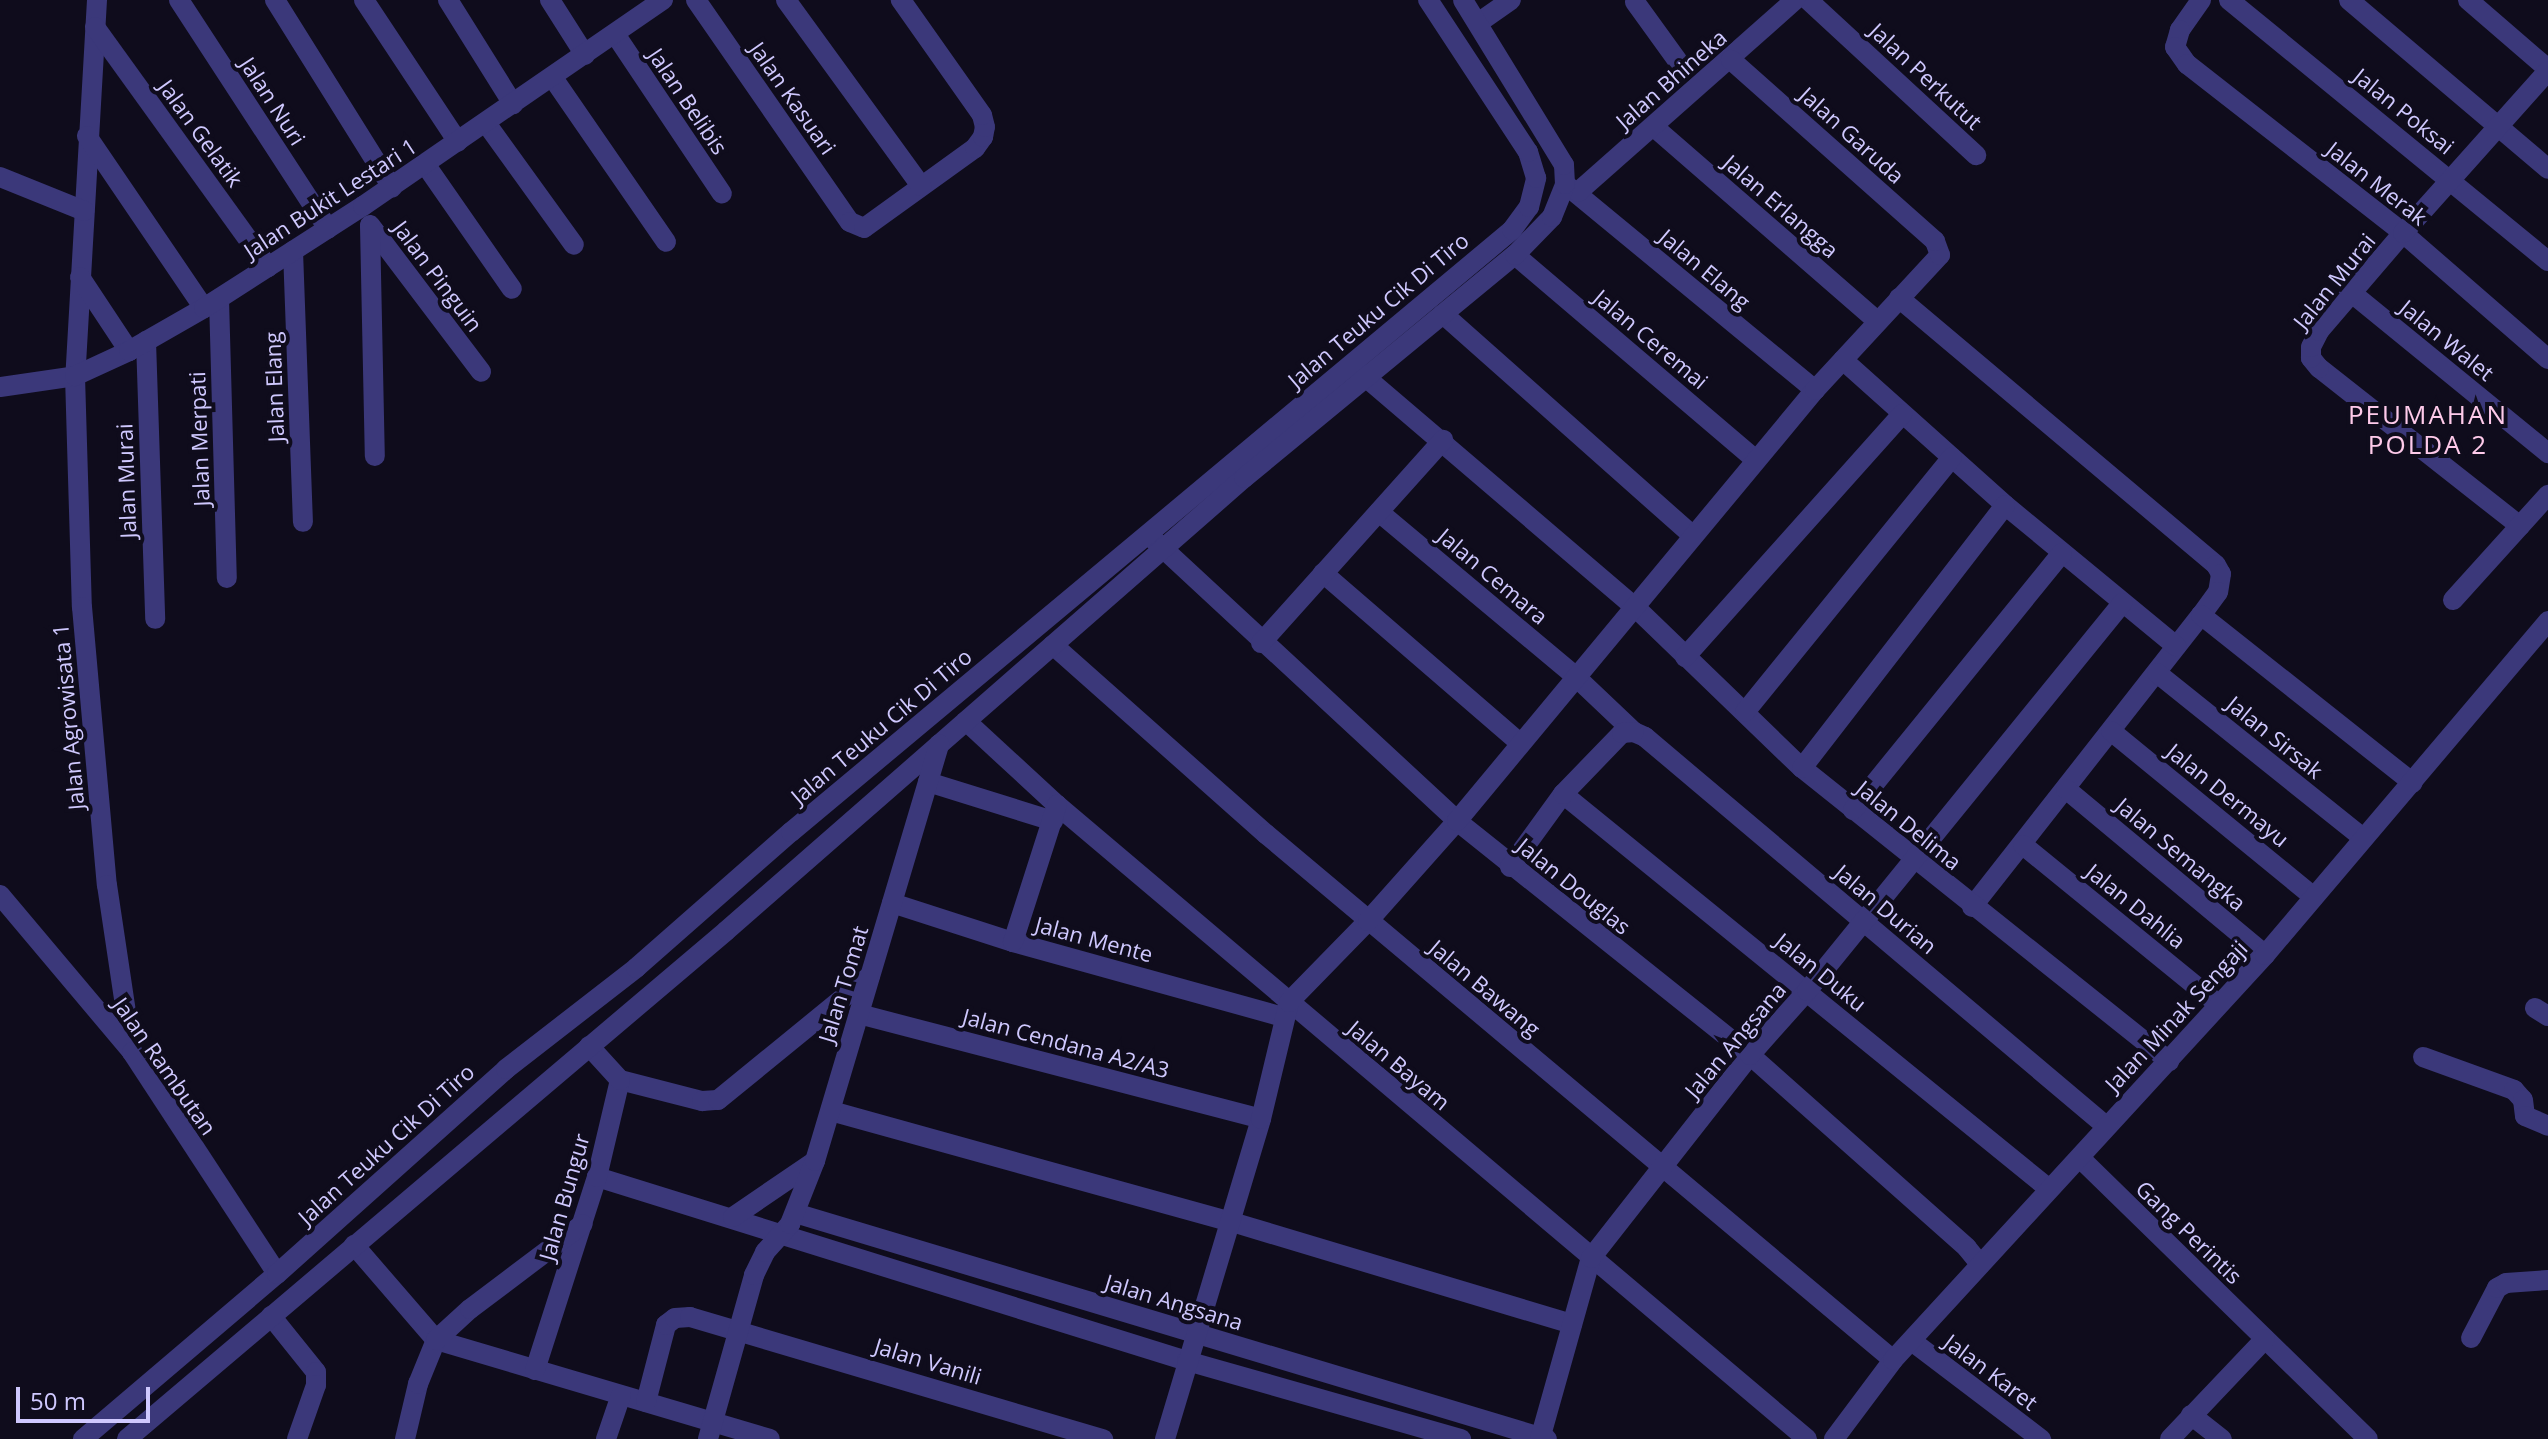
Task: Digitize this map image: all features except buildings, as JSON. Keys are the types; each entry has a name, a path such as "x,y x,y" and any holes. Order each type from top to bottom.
{"street":[{"name":"Jalan Agrowisata 1","path":"97,0 75,376 82,607 107,885 132,1052"},
{"name":"Jalan Nuri","path":"179,0 328,229"},
{"path":"275,0 392,187"},
{"path":"364,0 458,142"},
{"path":"448,0 513,104"},
{"path":"550,0 585,55"},
{"name":"Jalan Bukit Lestari 1","path":"0,387 75,376 138,346 211,304 328,229 367,216 392,187 663,0"},
{"name":"Jalan Kasuari","path":"696,0 850,222 864,228 921,186"},
{"path":"786,0 921,186 975,148 983,137 982,115 901,0"},
{"name":"Jalan Teuku Cik Di Tiro","path":"661,985 1053,645 1155,542 1350,363 1512,230 1529,207 1536,178 1528,152 1428,0"},
{"path":"1511,0 1474,8 1557,149 1571,188"},
{"name":"Jalan Bhineka","path":"1571,188 1654,127 1795,0"},
{"name":"Jalan Perkutut","path":"1808,0 1976,155"},
{"name":"Jalan Merak","path":"2201,0 2180,30 2175,47 2187,64 2403,233 2548,359"},
{"name":"Jalan Poksai","path":"2229,0 2548,261"},
{"path":"2349,0 2496,128 2548,169"},
{"path":"2468,0 2548,70"},
{"path":"1635,1 1677,60"},
{"name":"Jalan Gelatik","path":"95,27 268,267"},
{"name":"Jalan Belibis","path":"615,34 722,194"},
{"name":"Jalan Garuda","path":"1731,60 1940,248 1935,262 1899,298"},
{"name":"Jalan Murai","path":"2520,526 2311,358 2311,347 2319,331 2548,70"},
{"path":"553,78 666,242"},
{"path":"486,123 574,245"},
{"name":"Jalan Erlangga","path":"1654,127 1877,321"},
{"path":"87,136 211,304"},
{"path":"425,164 512,289"},
{"path":"0,177 84,211"},
{"name":"Jalan Teuku Cik Di Tiro","path":"83,1439 277,1274 482,1090 636,968 883,756 1366,377 1515,255 1552,217 1571,188"},
{"name":"Jalan Elang","path":"1571,188 1815,390"},
{"path":"367,216 375,456"},
{"name":"Jalan Pinguin","path":"367,216 481,372"},
{"name":"Jalan Elang","path":"293,251 303,522"},
{"name":"Jalan Ceremai","path":"1515,255 1756,460"},
{"path":"80,277 138,346"},
{"name":"Jalan Walet","path":"2353,294 2548,453"},
{"path":"1165,1439 1232,1222 1261,1119 1286,1010 1457,821 1692,535 1815,390 1899,298 2216,565 2221,574 2218,592 2201,615 1972,907"},
{"name":"Jalan Merpati","path":"211,304 227,578"},
{"path":"1443,314 1692,535"},
{"name":"Jalan Murai","path":"138,346 155,619"},
{"path":"1843,360 2005,505 2176,646"},
{"name":"Jalan Delima","path":"1350,363 1635,607 1802,768 1972,907 2169,1061"},
{"path":"1685,657 1902,414"},
{"path":"1261,643 1443,440"},
{"path":"1745,712 1952,457"},
{"path":"1802,768 2005,505"},
{"path":"2453,600 2520,526 2545,506"},
{"name":"Jalan Cemara","path":"1379,512 1576,677 1634,732"},
{"name":"Jalan Douglas","path":"1155,542 1457,821 1510,867 1750,1055 1967,1248 1980,1264"},
{"path":"1853,810 2062,553"},
{"path":"1323,573 1519,742"},
{"name":"Jalan Angsana","path":"795,1213 1542,1438 1591,1258 1750,1055 1807,991 2122,603"},
{"path":"2201,615 2413,783"},
{"name":"Jalan Minak Sengaji","path":"1834,1439 1893,1360 1913,1342 2048,1188 2080,1158 2265,955 2548,621"},
{"name":"Jalan Bawang","path":"1053,645 1368,921 1893,1360"},
{"name":"Jalan Sirsak","path":"2157,673 2363,838"},
{"name":"Jalan Bayam","path":"966,721 1055,813 1286,1010 1591,1258 1807,1439"},
{"name":"Jalan Dermayu","path":"2111,731 2314,897"},
{"path":"1510,867 1563,794 1622,733 1634,732"},
{"name":"Jalan Durian","path":"1634,732 1645,737 2106,1126"},
{"name":"Jalan Tomat","path":"711,1430 759,1264 795,1213 815,1161 939,744"},
{"path":"883,756 900,777"},
{"path":"928,782 1055,813 1013,942"},
{"name":"Jalan Semangka","path":"2066,789 2265,955"},
{"name":"Jalan Duku","path":"1563,794 2048,1188"},
{"name":"Jalan Dahlia","path":"2023,845 2218,1004"},
{"name":"Jalan Rambutan","path":"0,895 132,1052 277,1274"},
{"name":"Jalan Mente","path":"892,903 1013,942 1286,1010"},
{"path":"636,968 661,985"},
{"path":"134,1433 592,1049 620,1080 702,1101 718,1100 870,976"},
{"name":"Jalan Teuku Cik Di Tiro","path":"592,1049 672,985 661,985"},
{"name":"Jalan Cendana A2/A3","path":"859,1014 1261,1119"},
{"path":"2423,1057 2514,1090 2523,1100 2525,1116 2548,1126"},
{"name":"Jalan Bungur","path":"535,1370 597,1177 620,1080"},
{"path":"831,1111 1232,1222 1572,1324"},
{"name":"Gang Perintis","path":"2080,1158 2368,1439"},
{"path":"733,1217 815,1161"},
{"path":"597,1177 1187,1361 1452,1438"},
{"path":"405,1439 418,1384 436,1340 470,1309 583,1224"},
{"path":"358,1248 436,1340 646,1402 711,1430 770,1439"},
{"path":"2471,1338 2497,1288 2506,1283 2548,1280"},
{"path":"271,1316 316,1372 297,1439"},
{"name":"Jalan Vanili","path":"646,1402 666,1325 675,1318 690,1317 1103,1439"},
{"path":"2170,1439 2265,1339"},
{"name":"Jalan Karet","path":"1913,1342 2041,1439"},
{"path":"177,1359 172,1371 175,1379 187,1384 195,1380"},
{"path":"606,1439 621,1395"},
{"path":"122,1405 130,1401 143,1405 147,1414 134,1433"},
{"path":"2191,1415 2222,1439"}],"district":[{"name":"PEUMAHAN POLDA 2","path":"2428,430"}]}
